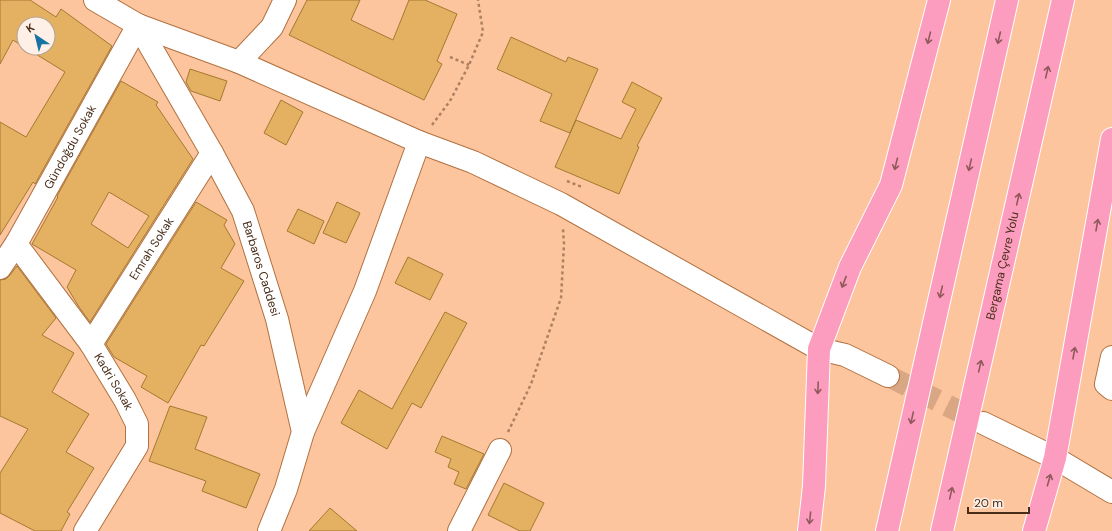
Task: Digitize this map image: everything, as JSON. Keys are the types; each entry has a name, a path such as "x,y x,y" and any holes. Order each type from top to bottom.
{"highway":[{"path":"809,531 814,486 820,349 850,267 891,185 939,0"},
{"path":"887,531 1008,0"},
{"name":"Bergama Çevre Yolu","path":"942,531 1063,0"},
{"path":"1034,531 1055,458 1112,140"}],"street":[{"path":"95,0 138,25 239,62 420,142 473,162 561,204 820,349 845,355 888,376"},
{"path":"239,62 272,26 285,0"},
{"name":"Barbaros Caddesi","path":"138,25 212,153 243,211 277,319 303,432 286,489 269,531"},
{"name":"Gündoğdu Sokak","path":"0,268 16,244 138,25"},
{"path":"303,432 365,291 420,142"},
{"name":"Emrah Sokak","path":"91,344 212,153"},
{"name":"Kadri Sokak","path":"16,244 91,344 125,400 137,424 137,446 85,531"},
{"path":"1112,356 1106,384 1112,390"},
{"path":"983,423 1055,458 1112,492"},
{"path":"459,531 500,450"}],"path":[{"path":"420,142 450,101 469,65 483,32 478,0"},
{"path":"450,57 469,65"},
{"path":"500,450 531,384 561,298 564,244 561,204"}],"building":[{"path":"0,0 30,0 54,16 16,16 16,42 13,40 0,64"},
{"path":"307,0 360,0 351,20 393,40 409,0 425,0 457,14 437,61 442,64 424,100 289,35"},
{"path":"61,9 112,46 35,184 33,182 0,235 0,122 26,137 65,72 39,56 56,56 56,17"},
{"path":"511,37 566,62 568,57 598,69 570,133 540,121 552,94 497,69"},
{"path":"190,69 227,81 220,101 191,91 186,82"},
{"path":"121,81 158,102 156,105 193,159 90,322 67,287 76,270 32,244 58,197 57,196","holes":["109,192 149,216 128,248 91,224"]},
{"path":"632,82 662,98 637,146 639,147 619,194 555,167 576,120 621,139 636,109 622,102"},
{"path":"281,100 303,112 286,145 264,133"},
{"path":"196,202 227,220 224,225 235,244 221,268 244,281 204,346 201,345 168,403 141,387 147,376 114,357 106,344"},
{"path":"337,202 360,213 346,243 323,233"},
{"path":"298,209 324,221 314,244 287,231"},
{"path":"408,257 443,274 430,300 395,283"},
{"path":"17,266 56,318 42,335 74,353 52,392 89,414 66,452 94,468 67,512 70,514 61,531 35,531 0,513 0,473 28,429 0,416 0,280 6,279"},
{"path":"445,312 467,323 421,408 412,403 387,449 341,423 359,390 392,409"},
{"path":"170,406 207,417 195,449 260,474 246,508 202,491 206,481 149,461"},
{"path":"442,436 484,454 466,489 454,484 459,472 448,467 451,459 435,452"},
{"path":"504,483 544,503 530,531 520,531 488,515"},
{"path":"330,508 357,531 309,531"}],"tunnel":[{"path":"888,376 983,423"}]}
